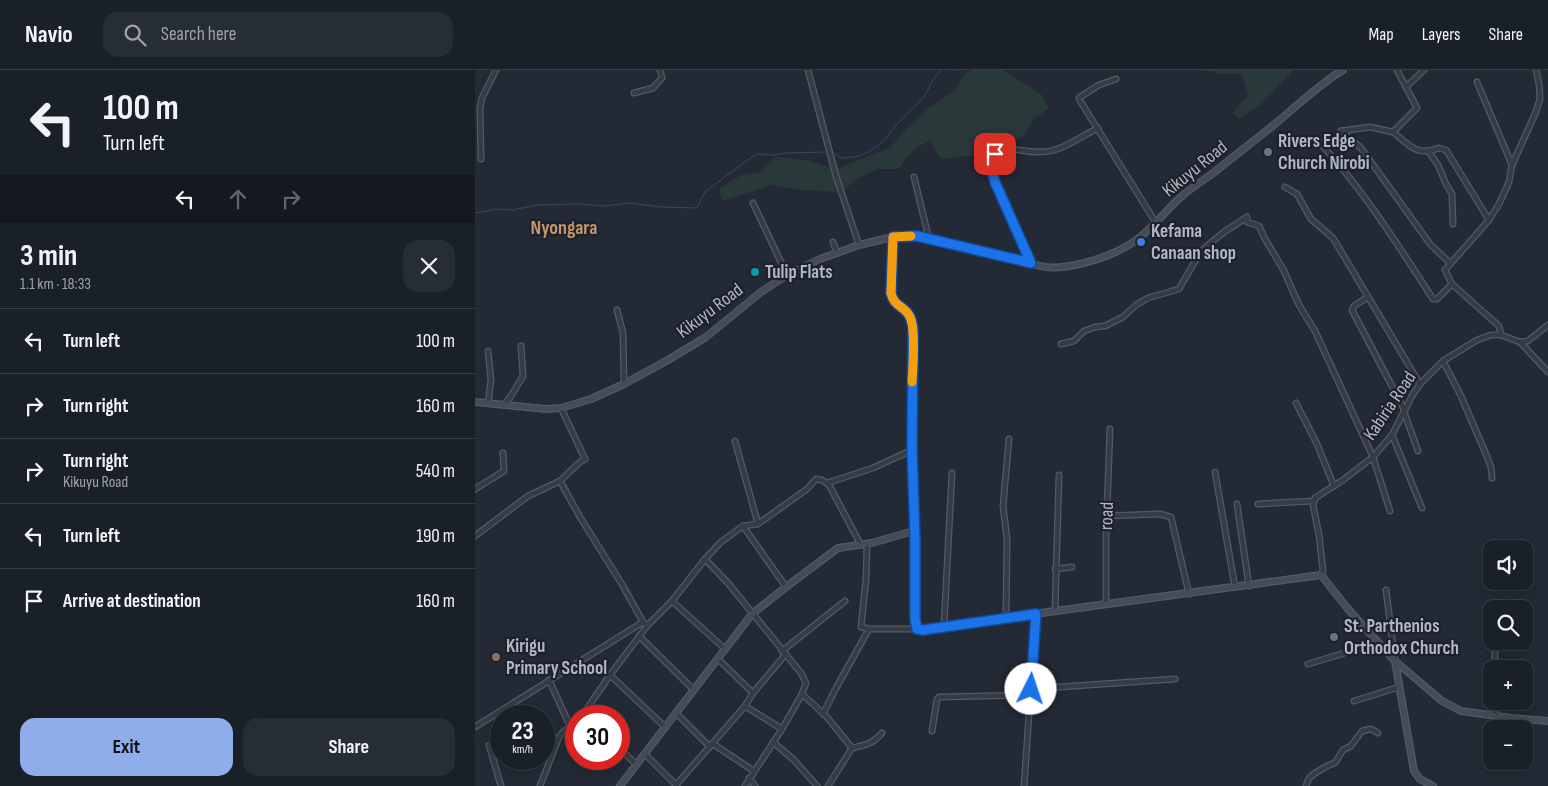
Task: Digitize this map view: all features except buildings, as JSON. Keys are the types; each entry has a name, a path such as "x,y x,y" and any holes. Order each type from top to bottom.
{"main road":[{"name":"Kikuyu Road","path":"475,402 546,409 561,408 591,399 624,384 705,337 761,292 787,275 820,259 859,245 893,237 905,236 929,239 1031,263 1039,267 1065,267 1093,260 1129,244 1156,223 1182,196 1280,120 1329,78 1343,70"},
{"path":"620,786 752,614 838,548 864,544 910,532 914,533 915,538 915,619 917,629 923,630 1321,576 1347,609 1395,661 1442,701 1461,711 1548,720"},
{"path":"1395,661 1414,771 1420,778 1433,786"}],"street":[{"path":"481,158 481,98 496,70"},
{"path":"635,93 653,88 662,78 660,70"},
{"path":"808,70 836,176 859,245"},
{"path":"1393,132 1417,108 1397,70"},
{"path":"1406,86 1424,70"},
{"path":"1536,70 1540,99 1512,165 1509,182 1499,204 1489,220 1445,270 1452,284 1499,326 1501,335 1521,342 1528,341 1548,325"},
{"path":"1117,79 1099,85 1079,99 1156,223"},
{"path":"1477,82 1512,165"},
{"path":"1450,263 1430,244 1361,148 1341,131 1370,127 1393,132 1414,149 1429,152 1439,148 1446,150 1489,220"},
{"path":"1031,263 995,182 989,165 990,158 1005,148 1038,152 1056,150 1098,128"},
{"path":"1321,144 1381,220 1433,299 1437,299 1452,284"},
{"path":"1429,152 1438,165 1452,194 1453,224"},
{"path":"914,177 929,239"},
{"path":"1285,187 1297,194 1311,219 1333,238 1420,384"},
{"path":"753,203 787,275"},
{"path":"1061,344 1074,341 1084,331 1105,326 1123,317 1136,305 1148,298 1179,289 1201,251 1224,232 1247,217 1247,222 1259,226 1284,271 1299,305 1315,331 1373,457 1390,511"},
{"path":"893,237 892,299 895,304 907,312 911,318 913,328 912,450 914,533"},
{"path":"833,242 837,253"},
{"path":"1368,297 1353,306 1352,310 1405,412 1418,451"},
{"path":"617,310 623,333 624,384"},
{"name":"Kabiria Road","path":"1314,501 1315,498 1335,486 1373,457 1392,435 1420,384 1443,361 1477,340 1491,335 1501,335"},
{"path":"1521,342 1548,372"},
{"path":"504,405 523,376 521,346"},
{"path":"488,351 491,380 488,403"},
{"path":"1443,361 1461,396 1488,459 1492,478"},
{"path":"1296,403 1317,444 1335,486"},
{"path":"475,536 528,496 559,481 585,459 561,408"},
{"name":"road","path":"1106,604 1109,429"},
{"path":"1392,435 1423,508"},
{"path":"1007,618 1007,539 1003,506 1009,439"},
{"path":"735,441 758,524"},
{"path":"827,483 873,468 912,450"},
{"path":"475,489 504,471 503,453"},
{"path":"1215,472 1235,587"},
{"path":"944,626 952,473"},
{"path":"1055,611 1059,475"},
{"path":"590,705 647,626 672,601 721,542 743,526 758,524 807,489 817,479 827,483 864,544 866,579 862,628 917,629"},
{"path":"559,481 647,626"},
{"path":"1258,504 1314,501 1313,505 1323,570 1321,576"},
{"path":"1237,504 1249,586"},
{"path":"1107,516 1160,514 1171,516 1189,594"},
{"path":"743,526 786,587"},
{"path":"705,559 728,583 806,683 802,694 782,729 745,786"},
{"path":"1055,569 1072,566"},
{"path":"1386,590 1395,661"},
{"path":"672,601 725,649"},
{"path":"645,754 677,786 745,706 784,653 845,601"},
{"path":"1024,786 1036,614"},
{"path":"475,727 643,622"},
{"path":"823,714 835,688 869,629"},
{"path":"639,636 694,690"},
{"path":"1308,664 1378,643"},
{"path":"718,659 753,693"},
{"path":"610,675 665,727"},
{"path":"932,731 939,697 1030,692 1175,679"},
{"path":"549,680 565,713"},
{"path":"1354,701 1399,687"},
{"path":"802,694 823,714 852,748"},
{"path":"745,706 782,729"},
{"path":"1495,710 1495,715"},
{"path":"675,713 711,745 754,771"},
{"path":"1306,786 1313,775 1329,764 1335,763 1340,754 1351,746 1362,731 1371,728 1378,733"},
{"path":"540,786 559,737 565,730"},
{"path":"828,786 852,748 869,744 882,733"},
{"path":"773,742 794,760 817,786"},
{"path":"489,745 501,786"},
{"path":"630,758 636,764"},
{"path":"749,778 755,786"}],"shaded area":[{"path":"972,70 1003,70 1041,94 1049,108 1034,119 1023,136 979,155 941,159 930,141 915,149 898,169 877,169 857,179 841,192 802,190 772,185 722,201 719,189 741,175 760,172 776,157 805,160 836,169 890,148 906,129 930,107 955,90 965,74"},
{"path":"1204,70 1294,70 1260,105 1239,119 1233,113 1248,95 1242,74 1220,74"}],"waterway":[{"path":"832,152 842,158 854,157 876,147 906,114 921,101 933,79 942,70"},
{"path":"475,213 498,209 512,210 537,205 578,204 605,206 630,203 660,207 697,208 705,192 758,154 825,152"}],"slow traffic":[{"path":"911,236 893,237 891,293 895,304 907,312 911,318 913,328 912,382"}],"place":[{"name":"Rivers Edge Church Nirobi","path":"1268,152"},
{"name":"Kefama Canaan shop","path":"1141,242"},
{"name":"Tulip Flats","path":"755,272"},
{"name":"St. Parthenios Orthodox Church","path":"1334,637"},
{"name":"Kirigu Primary School","path":"496,657"}],"district":[{"name":"Nyongara","path":"564,228"}],"route":[{"path":"995,154 990,158 989,165 1031,263 917,236 893,237 891,293 895,304 907,312 911,318 913,328 912,450 915,619 917,629 923,630 1036,614 1031,689"}]}
